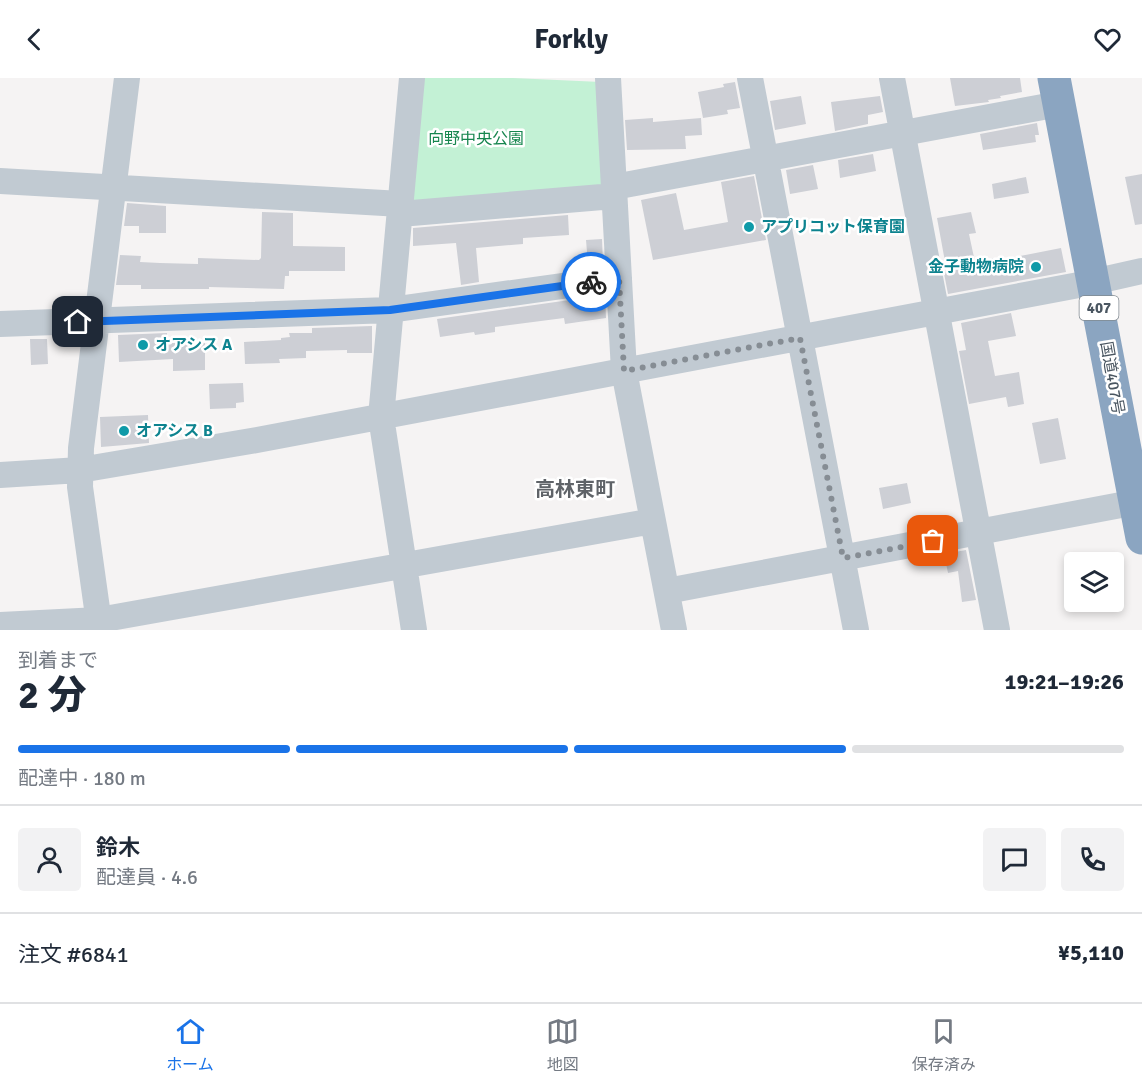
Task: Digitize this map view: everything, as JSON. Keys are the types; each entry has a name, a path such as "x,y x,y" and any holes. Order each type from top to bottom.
{"highway":[{"name":"国道407号","path":"1057,91 1138,502 1142,537"}],"street":[{"path":"100,625 80,487 81,448 127,78"},
{"path":"412,78 381,417 414,630"},
{"path":"608,78 624,371 674,630"},
{"path":"750,78 856,630"},
{"path":"892,78 997,630"},
{"path":"0,181 114,187 400,209 614,191 902,133 1057,91"},
{"path":"0,475 80,470 381,417 1142,271"},
{"path":"0,324 390,310 619,278"},
{"path":"667,591 1138,502"},
{"path":"0,625 100,625 652,521"}],"green space":[{"name":"向野中央公園","path":"420,78 513,78 601,82 603,191 411,202"}],"building":[{"path":"950,78 1020,78 1022,92 1000,96 1001,98 988,100 989,102 955,106"},
{"path":"735,82 740,108 727,110 728,114 703,118 698,92 724,87 723,84"},
{"path":"801,96 806,124 775,130 770,101"},
{"path":"880,96 883,112 868,115 868,124 835,131 831,102"},
{"path":"653,118 653,122 701,118 702,135 685,136 686,149 627,150 625,120"},
{"path":"1037,123 1039,135 1035,135 1036,142 983,150 980,134"},
{"path":"873,154 876,171 840,178 838,160"},
{"path":"813,165 818,189 790,194 786,170"},
{"path":"1142,174 1142,224 1135,225 1125,177"},
{"path":"754,176 766,240 653,260 641,200 676,193 684,230 728,222 721,182"},
{"path":"1026,177 1029,193 994,199 992,184"},
{"path":"127,203 166,206 166,233 139,233 139,226 124,226"},
{"path":"262,212 293,213 293,246 345,247 345,271 289,271 289,276 285,276 284,289 209,287 209,289 141,289 141,285 116,285 120,255 141,256 140,262 160,263 198,264 198,258 259,260 261,258"},
{"path":"971,212 976,233 969,234 975,262 995,258 995,261 1061,248 1066,272 948,294 943,268 946,267 937,218"},
{"path":"568,215 569,235 523,238 523,244 476,248 479,282 461,285 456,243 413,246 413,228"},
{"path":"602,239 603,263 588,264 586,240"},
{"path":"605,295 606,318 565,324 564,318 495,327 495,332 475,335 474,332 440,337 437,319"},
{"path":"1011,313 1016,336 988,341 995,376 1019,372 1024,404 1008,407 1006,397 969,404 959,351 966,350 961,323"},
{"path":"372,326 372,353 347,353 347,350 306,351 306,358 279,359 280,363 245,364 244,342 281,340 281,338 290,337 289,333 312,333 312,328"},
{"path":"167,333 167,343 205,343 205,370 173,371 173,359 119,362 118,335"},
{"path":"30,339 47,339 48,364 31,365"},
{"path":"243,383 244,402 236,403 236,408 210,409 209,384"},
{"name":"オアシス B","path":"148,415 149,443 101,447 100,417"},
{"path":"1058,418 1066,459 1040,464 1032,423"},
{"path":"907,483 911,503 883,509 879,488"},
{"path":"966,550 976,600 962,602 958,571 948,573 944,554"}],"way so far":[{"path":"591,282 619,278 624,371 800,338 843,558 933,541"}],"place":[{"name":"アプリコット保育園","path":"749,227"},
{"name":"金子動物病院","path":"1036,267"},
{"name":"オアシス A","path":"143,345"},
{"name":"オアシス B","path":"124,431"}],"district":[{"name":"高林東町","path":"575,489"}],"route":[{"path":"78,322 390,310 591,282"}]}
